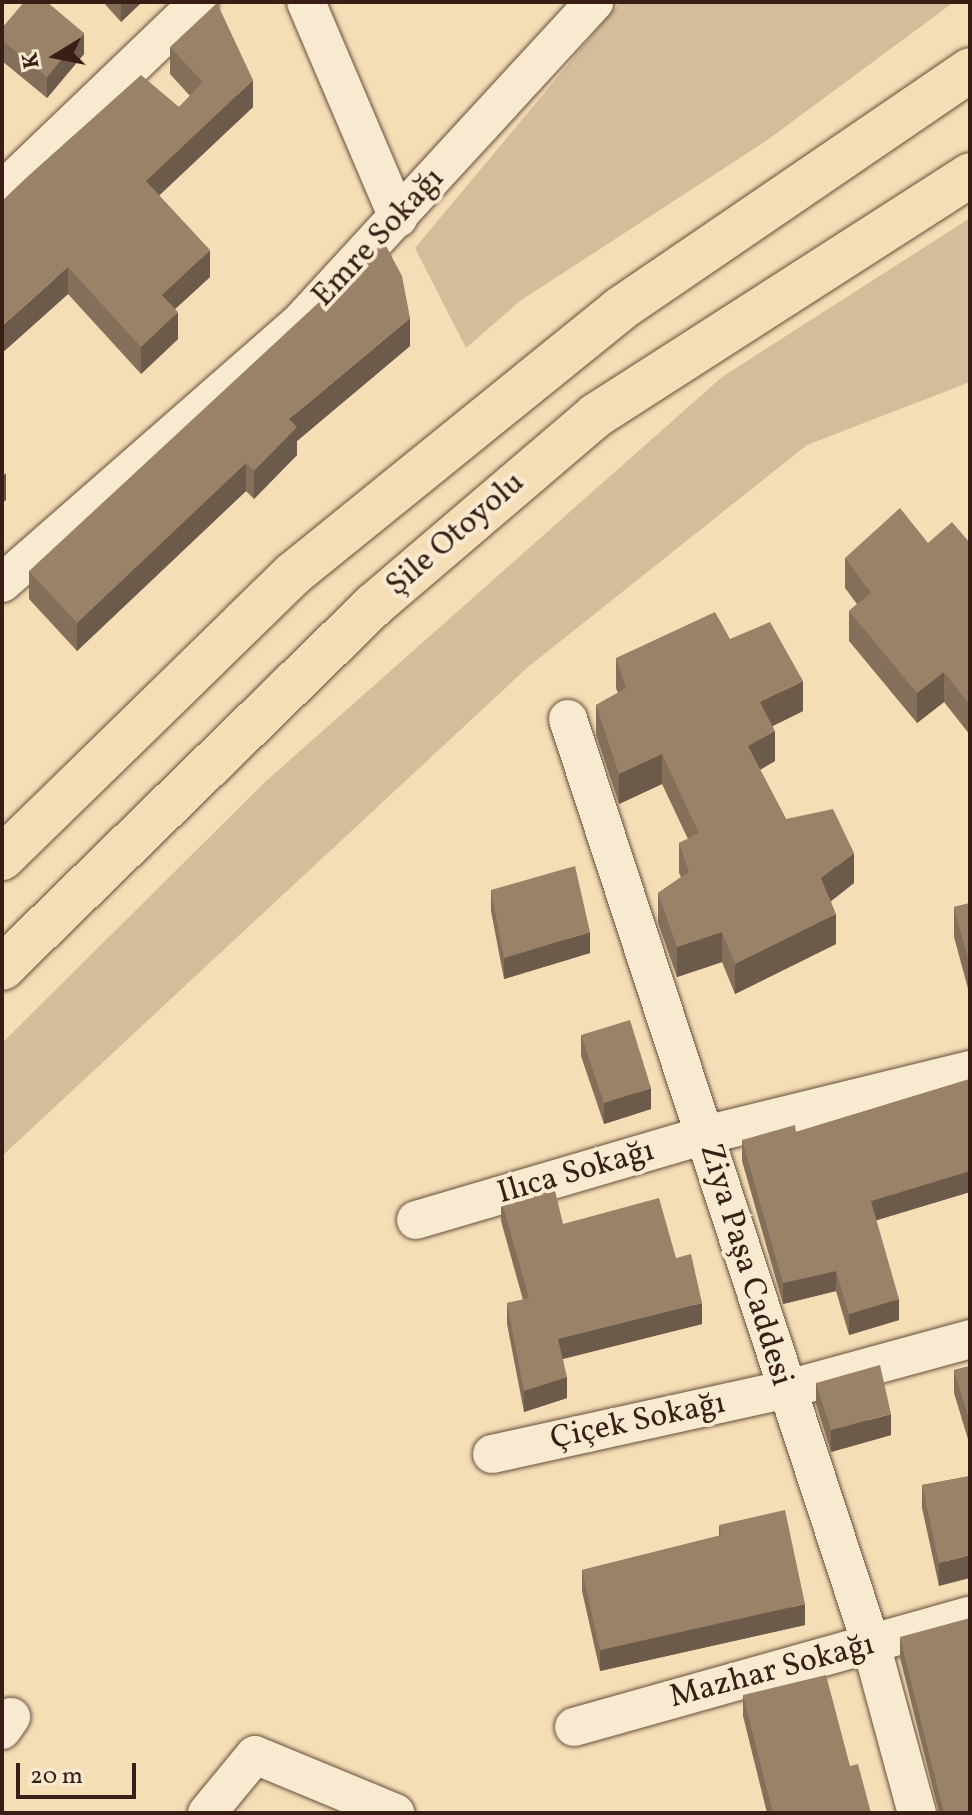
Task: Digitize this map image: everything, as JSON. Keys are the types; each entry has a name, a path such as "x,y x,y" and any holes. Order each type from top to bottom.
{"highway":[{"path":"2,858 293,574 620,309 970,70"},
{"name":"Şile Otoyolu","path":"2,968 374,605 595,416 970,175"}],"street":[{"path":"2,191 199,2"},
{"path":"306,2 398,218"},
{"name":"Emre Sokağı","path":"2,583 302,320 594,2"},
{"name":"Ziya Paşa Caddesi","path":"568,719 705,1135 784,1390 871,1644 917,1813"},
{"name":"Ilıca Sokağı","path":"416,1220 705,1135 970,1070"},
{"name":"Çiçek Sokağı","path":"492,1454 784,1390 970,1339"},
{"name":"Mazhar Sokağı","path":"574,1727 970,1616"},
{"path":"207,1813 255,1755 395,1813"}],"shaded area":[{"path":"620,2 954,2 766,141 520,301 466,348 415,248"},
{"path":"970,218 970,382 807,445 528,667 2,1156 2,1043 265,782 722,377"}],"building":[{"path":"24,2 47,2 84,33 47,77 2,40 2,28"},
{"path":"217,3 253,80 146,181 210,250 162,295 178,312 141,347 68,267 2,326 2,201 141,75 179,107 203,82 170,47"},
{"path":"384,242 402,276 410,318 289,419 297,427 254,471 246,463 77,623 29,571"},
{"path":"900,508 928,543 952,522 970,543 970,705 944,672 917,693 849,611 871,593 845,558"},
{"path":"715,612 730,639 770,622 803,681 760,702 775,731 748,746 786,819 833,809 854,853 821,878 836,914 735,964 722,932 677,947 658,893 689,872 679,843 699,833 662,754 619,774 596,705 626,688 616,658"},
{"path":"575,866 590,932 504,958 491,890"},
{"path":"970,903 970,966 954,907"},
{"path":"630,1020 651,1088 604,1103 581,1035"},
{"path":"970,1079 970,1171 871,1201 899,1299 849,1314 836,1271 783,1283 742,1140 795,1125 796,1132"},
{"path":"553,1182 563,1224 659,1198 676,1258 691,1254 702,1303 558,1339 567,1377 524,1391 507,1303 529,1298 501,1199"},
{"path":"880,1365 891,1414 831,1430 816,1383"},
{"path":"970,1366 970,1423 954,1370"},
{"path":"970,1476 970,1555 939,1563 922,1485"},
{"path":"785,1510 805,1604 600,1650 582,1570 721,1535 719,1525"},
{"path":"970,1618 970,1813 944,1813 900,1637"},
{"path":"826,1675 850,1766 858,1764 871,1813 773,1813 743,1695"}]}
